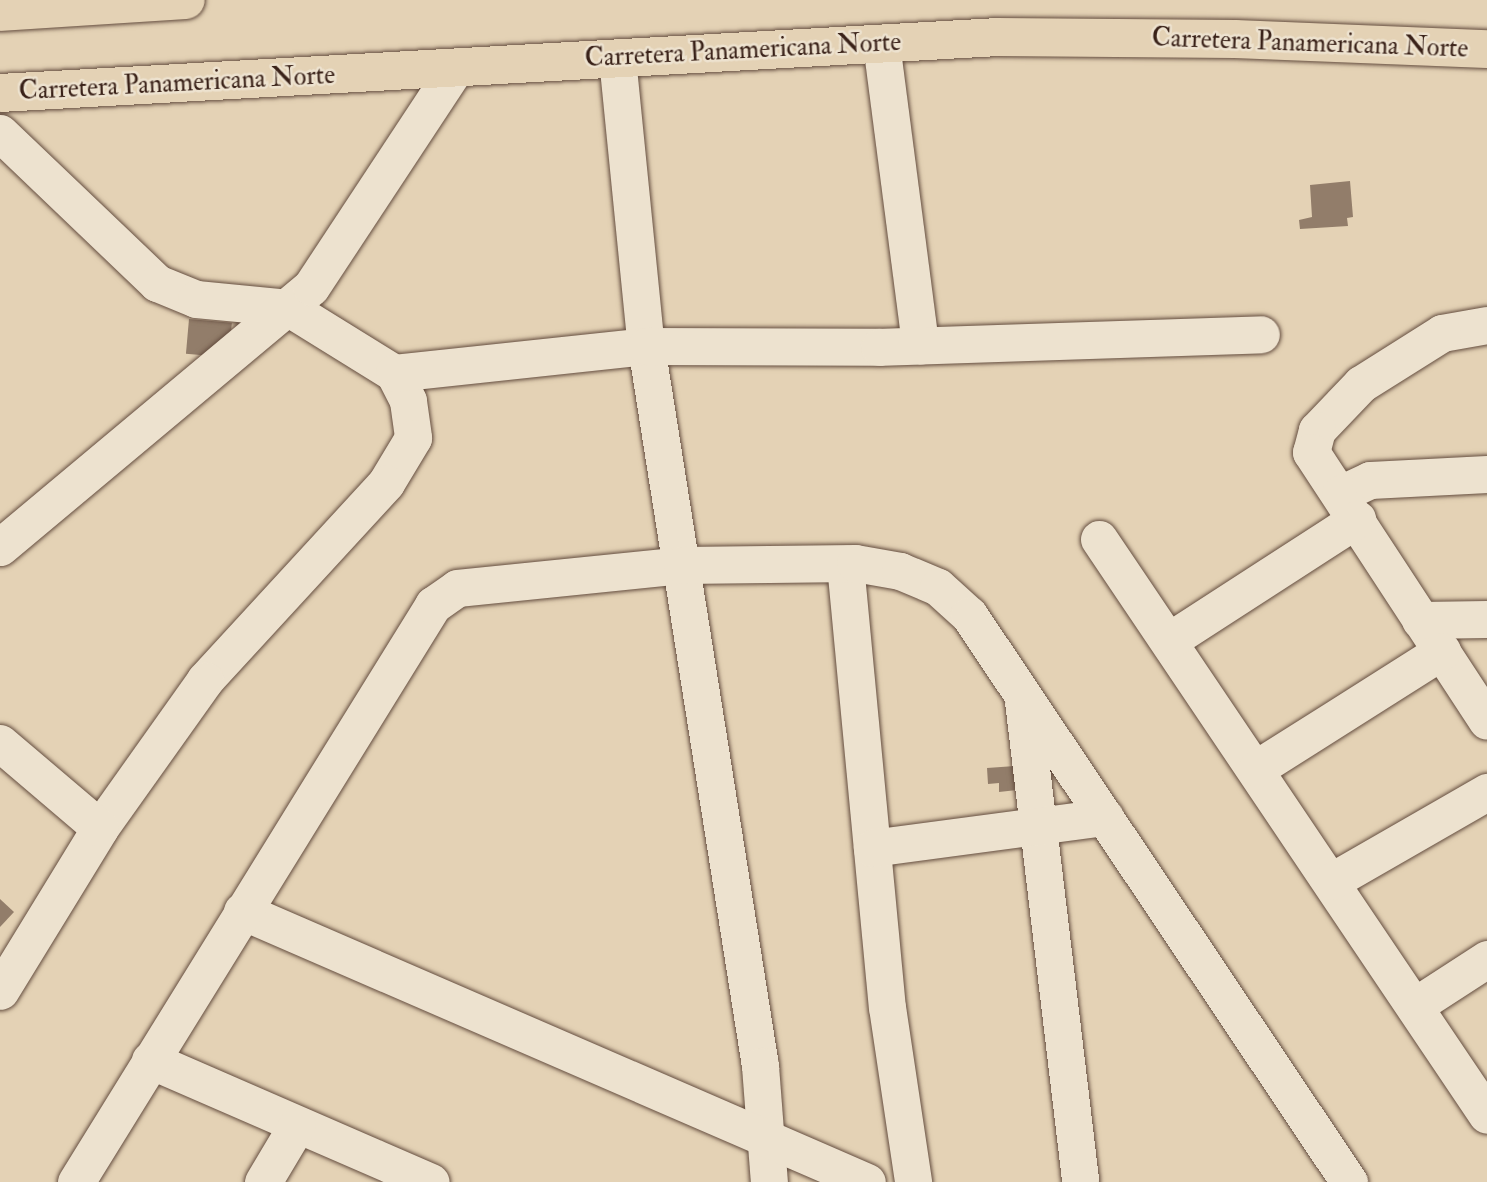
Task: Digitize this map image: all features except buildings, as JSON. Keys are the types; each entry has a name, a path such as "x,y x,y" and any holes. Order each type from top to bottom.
{"highway":[{"path":"14,11 186,0"},
{"name":"Carretera Panamericana Norte","path":"14,92 454,70 997,37 1235,38 1487,49"}],"street":[{"path":"881,43 920,345"},
{"path":"617,58 646,346 770,1143 769,1182"},
{"path":"0,547 311,287 454,70"},
{"path":"0,133 157,284 196,299 289,308 394,373 413,419 407,455 217,665 100,828 0,991"},
{"path":"1487,325 1442,333 1334,408 1313,438 1311,452 1487,721"},
{"path":"394,373 646,346 920,345 1261,334"},
{"path":"1170,639 1348,507 1370,480 1487,474"},
{"path":"1099,540 1170,639 1487,1115"},
{"path":"845,564 887,1007 913,1182"},
{"path":"76,1182 433,605 457,588 682,565 845,564 901,571 938,587 969,615 1349,1182"},
{"path":"1420,620 1487,619"},
{"path":"1257,768 1442,651"},
{"path":"1022,693 1080,1182"},
{"path":"0,743 100,828"},
{"path":"1332,881 1487,792"},
{"path":"872,848 1105,817"},
{"path":"242,911 770,1143 867,1182"},
{"path":"1416,1005 1487,959"},
{"path":"150,1060 431,1182"},
{"path":"263,1182 297,1125"}]}
